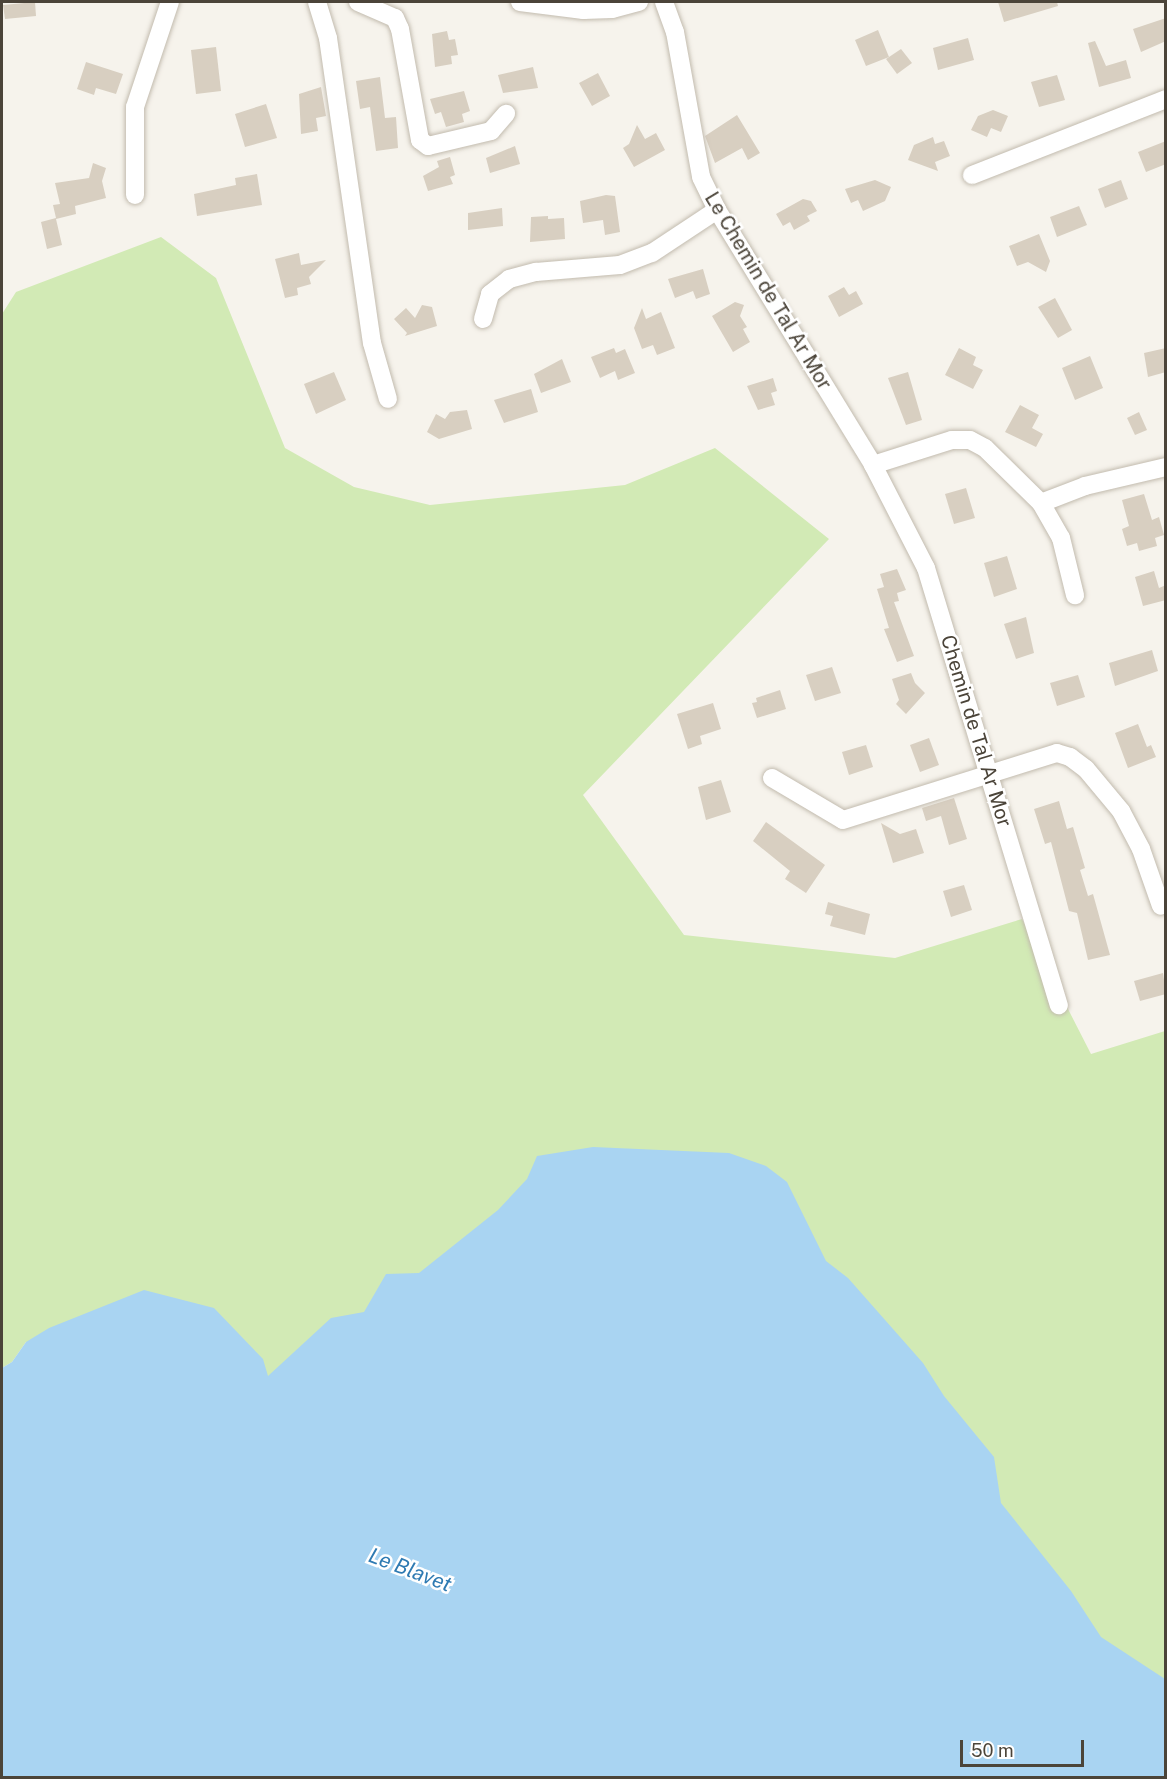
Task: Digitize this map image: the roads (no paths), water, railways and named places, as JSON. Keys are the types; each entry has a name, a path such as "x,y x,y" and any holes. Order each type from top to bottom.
{"street":[{"path":"135,195 135,107 170,2"},
{"path":"317,2 328,38 372,343 388,399"},
{"path":"358,2 395,18 400,28 420,140 428,146 491,131 506,114"},
{"path":"520,2 584,10 612,9 638,2"},
{"name":"Le Chemin de Tal Ar Mor","path":"664,2 675,33 701,177 717,210 873,465"},
{"path":"972,176 1166,99"},
{"path":"483,319 490,294 509,279 536,272 620,265 652,253 717,210"},
{"path":"873,465 952,440 970,441 985,448 1041,503 1061,537 1075,595"},
{"name":"Chemin de Tal Ar Mor","path":"873,465 926,568 990,772 1059,1005"},
{"path":"1041,503 1084,486 1166,468"},
{"path":"772,778 843,820 990,772 1057,753 1078,762 1121,811 1142,849 1161,906"}],"water":[{"name":"Le Blavet","path":"593,1147 729,1153 766,1166 787,1182 826,1261 848,1278 923,1363 944,1396 994,1457 1001,1503 1071,1591 1101,1637 1165,1679 1165,1777 2,1777 2,1368 12,1362 26,1342 49,1328 144,1290 214,1308 263,1359 268,1376 331,1318 364,1312 386,1274 419,1273 498,1210 527,1179 537,1156"}]}
